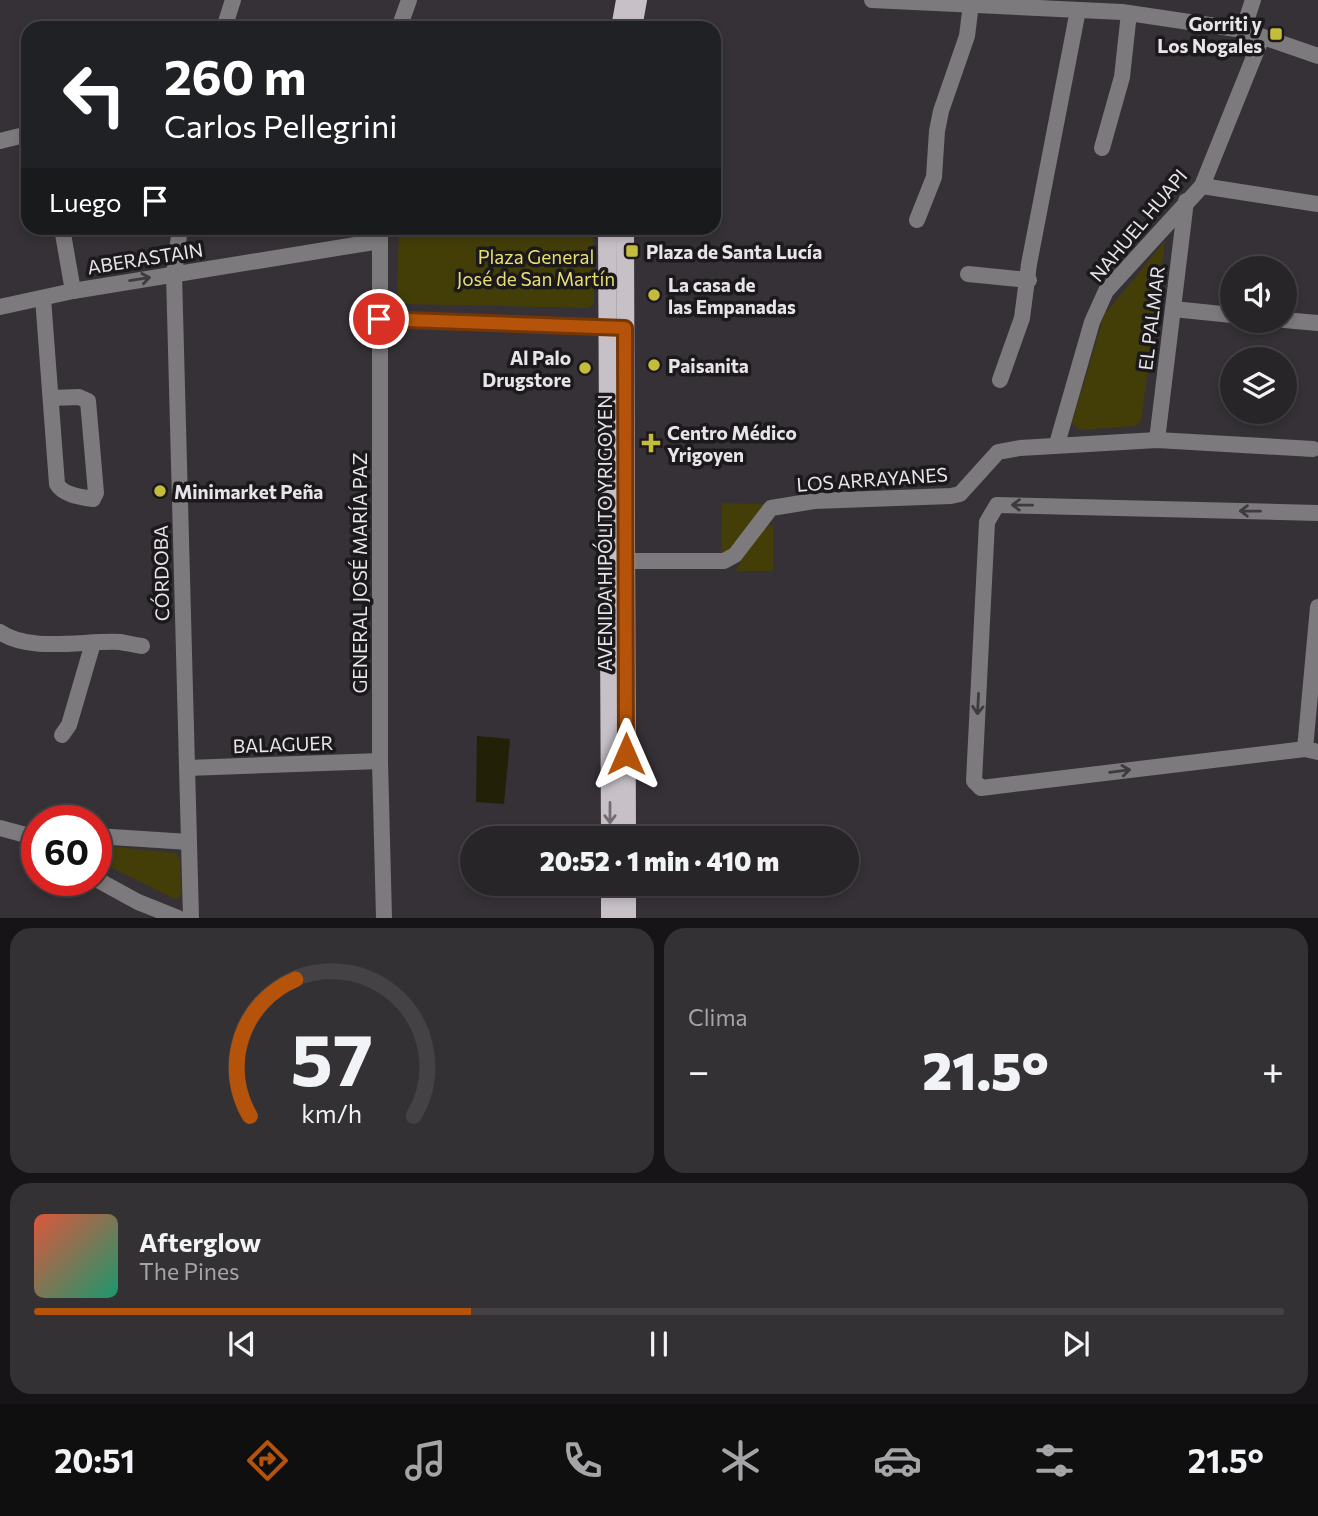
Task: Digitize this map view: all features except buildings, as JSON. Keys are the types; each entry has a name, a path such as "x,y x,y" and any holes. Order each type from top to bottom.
{"main road":[{"path":"621,21 625,0"},
{"path":"634,21 638,0"},
{"name":"AVENIDA HIPÓLITO YRIGOYEN","path":"608,235 616,328 617,561 610,826"},
{"name":"AVENIDA HIPÓLITO YRIGOYEN","path":"616,328 624,235"},
{"name":"AVENIDA HIPÓLITO YRIGOYEN","path":"617,561 627,826"},
{"path":"610,896 610,918"},
{"path":"627,896 627,918"}],"street":[{"path":"226,21 233,0"},
{"path":"402,21 409,0"},
{"path":"872,0 994,3 1078,10 1125,9 1243,30 1318,56"},
{"path":"1243,30 1253,0"},
{"path":"917,220 934,177 941,111 967,36 971,4"},
{"path":"1102,148 1122,77 1125,9"},
{"path":"1000,380 1021,318 1029,281 1029,264 1078,10"},
{"name":"NAHUEL HUAPI","path":"1057,444 1093,322 1106,291 1202,186 1262,37"},
{"path":"0,141 21,136"},
{"path":"1202,186 1318,204"},
{"name":"EL PALMAR","path":"1157,440 1186,201"},
{"path":"63,235 73,290"},
{"name":"CÓRDOBA","path":"179,235 174,274 191,918"},
{"name":"ABERASTAIN","path":"0,307 73,290 174,274 375,235"},
{"name":"GENERAL JOSÉ MARÍA PAZ","path":"380,235 380,761 384,918"},
{"path":"968,274 1029,281"},
{"path":"43,298 57,484 60,490 67,493 93,499 96,493 88,401 79,397 51,398"},
{"path":"1173,309 1220,314"},
{"path":"379,319 616,328"},
{"path":"1297,321 1318,323"},
{"name":"LOS ARRAYANES","path":"617,561 724,561 735,555 771,508 814,501 960,494 998,452 1057,444 1157,440 1313,449"},
{"path":"1318,513 997,505 987,522 974,781 981,788 1311,750 1318,607"},
{"path":"0,632 8,638 40,643 119,642 142,646"},
{"path":"62,735 69,725 93,643"},
{"name":"BALAGUER","path":"187,768 380,761"},
{"path":"0,828 21,834"},
{"path":"112,837 189,842"},
{"path":"112,888 138,902 178,918"}],"green space":[{"name":"Plaza General José de San Martín","path":"399,235 593,235 594,303 589,308 403,304 397,298"},
{"path":"1165,241 1141,421 1135,426 1080,430 1072,423 1104,315"},
{"path":"722,503 764,504 734,550 721,554"},
{"path":"773,524 773,571 736,571 751,544 761,532"},
{"path":"112,847 175,853 180,858 181,896 175,899 112,868"}],"shaded area":[{"path":"477,736 510,739 504,804 476,802"}],"place":[{"name":"Gorriti y Los Nogales","path":"1276,34"},
{"name":"Plaza de Santa Lucía","path":"632,251"},
{"name":"La casa de las Empanadas","path":"654,295"},
{"name":"Paisanita","path":"654,365"},
{"name":"Al Palo Drugstore","path":"585,368"},
{"name":"Centro Médico Yrigoyen","path":"651,443"},
{"name":"Minimarket Peña","path":"160,491"}],"route":[{"path":"379,319 625,328 626,754"}]}
